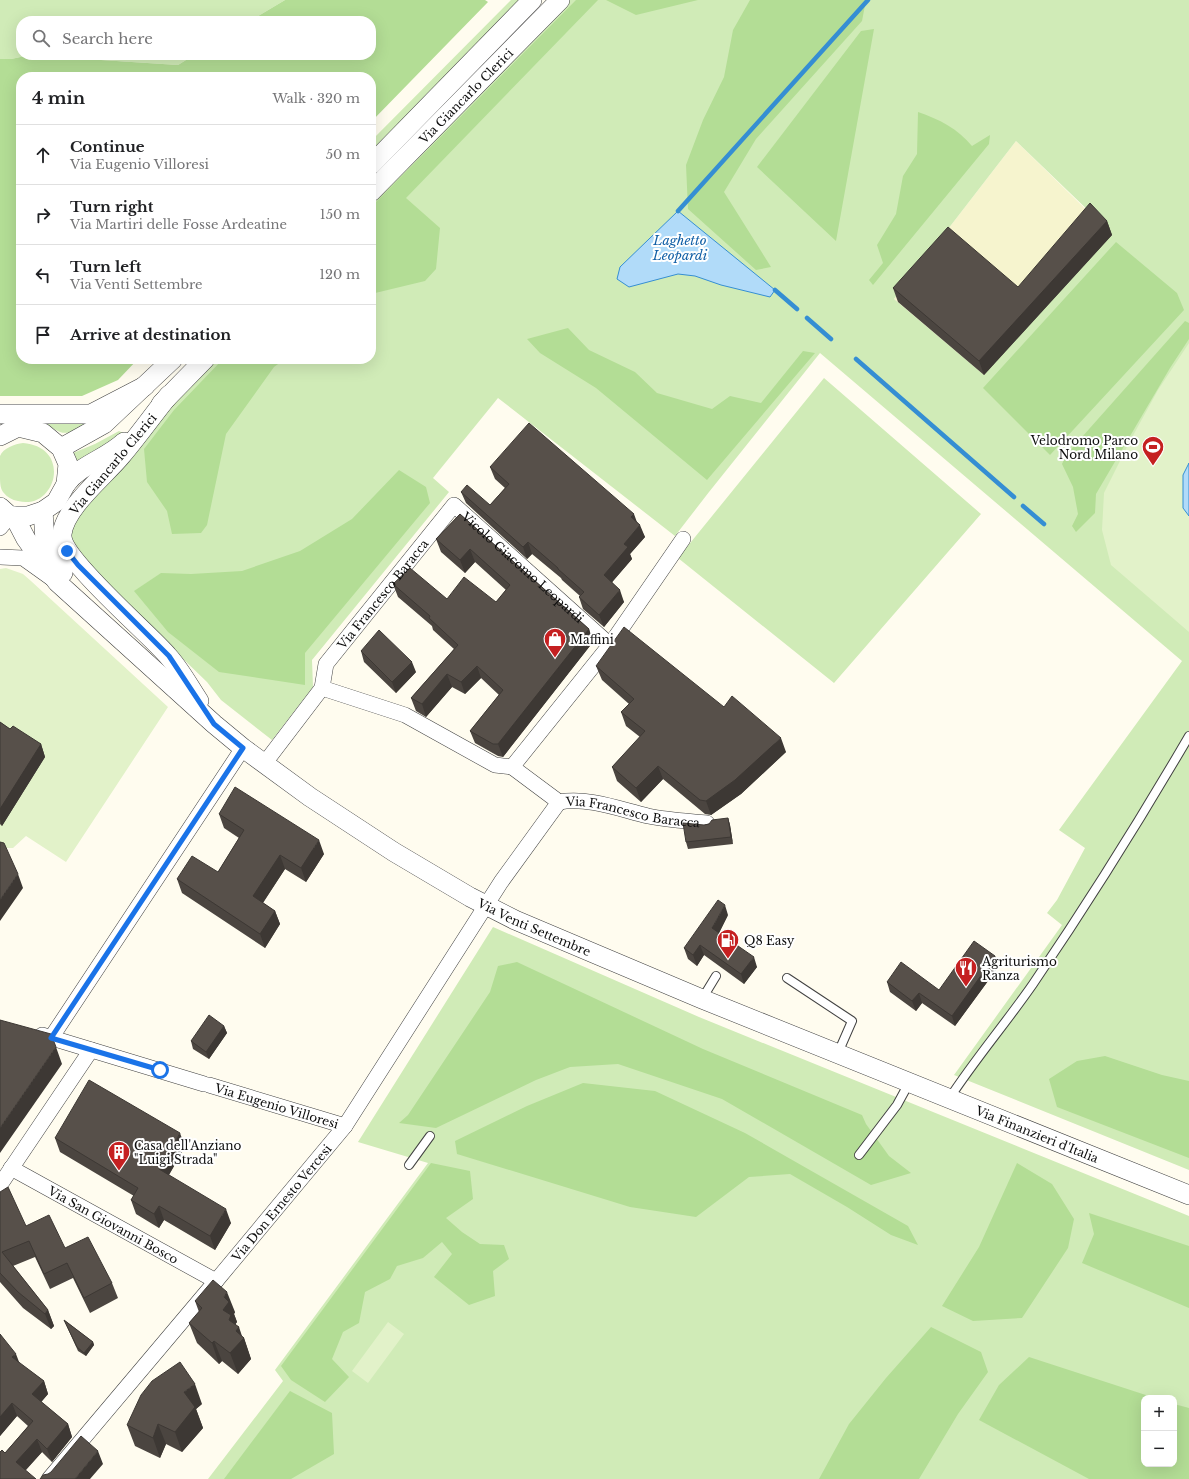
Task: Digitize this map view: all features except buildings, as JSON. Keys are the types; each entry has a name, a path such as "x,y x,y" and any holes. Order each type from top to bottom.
{"street":[{"name":"Via Giancarlo Clerici","path":"376,160 532,0"},
{"name":"Via Giancarlo Clerici","path":"376,187 560,0"},
{"path":"61,448 104,424 168,364"},
{"name":"Via Giancarlo Clerici","path":"66,484 72,476 82,468 99,460 123,444 200,364"},
{"path":"0,414 91,414 145,386"},
{"name":"Via Giancarlo Clerici","path":"62,534 65,524 75,506 122,456 169,395"},
{"path":"0,436 18,427 43,433 61,448 68,464 66,484 56,502 43,511 28,516 6,517"},
{"name":"Vicolo Giacomo Leopardi","path":"454,505 610,645"},
{"name":"Via Francesco Baracca","path":"264,764 322,688 326,664 454,505"},
{"name":"Via Venti Settembre","path":"43,511 45,542 62,571 95,617"},
{"name":"Via Venti Settembre","path":"6,517 26,539 57,582 214,724 264,764 363,832 444,882 487,906 566,942 886,1074"},
{"name":"Via Venti Settembre","path":"62,534 62,543 78,565 169,656 214,724"},
{"path":"512,766 610,645 683,538"},
{"path":"0,557 23,558 57,582"},
{"path":"322,688 405,715 495,765 512,766 559,802"},
{"path":"51,1038 243,748"},
{"name":"Via Francesco Baracca","path":"559,802 570,800 604,804 649,816 707,823"},
{"name":"Via Don Ernesto Vercesi","path":"49,1479 345,1126 501,882 559,802"},
{"name":"Via Eugenio Villoresi","path":"29,1031 345,1126"},
{"path":"0,1184 92,1050"},
{"name":"Via Finanzieri d'Italia","path":"886,1074 1189,1195"},
{"name":"Via San Giovanni Bosco","path":"11,1168 216,1281"}],"lane":[{"path":"949,1099 964,1075 1032,985 1136,823 1189,736"},
{"path":"702,999 716,976"},
{"path":"786,978 852,1020 838,1053"},
{"path":"858,1155 897,1105 909,1083"},
{"path":"409,1165 430,1136"}],"shaded area":[{"path":"1016,141 1112,235 984,375 894,299"}],"green space":[{"path":"0,0 285,0 258,16 16,16 16,58 0,59"},
{"path":"285,0 485,0 488,2 376,117 376,72 16,72 16,364 133,364 118,380 82,396 0,396 0,59 16,58 16,60 101,60 178,65 186,60 376,60 376,16 258,16"},
{"path":"511,0 529,0 376,156 376,136"},
{"path":"567,0 1189,0 1189,1170 954,1075 1062,925 1047,913 1057,900 1085,848 1059,830 1182,661 820,353 675,536 498,398 433,478 449,492 312,660 313,687 272,740 221,700 207,682 75,552 70,528 78,512 176,397 208,364 376,364 376,194","holes":["1016,141 1095,217 984,375 894,299"]},
{"path":"576,0 598,0 406,198 440,228 436,269 425,281 376,293 376,202"},
{"path":"606,0 698,0 636,15"},
{"path":"750,0 866,0 862,21 756,139 724,192 771,267 756,270 688,209 686,165 703,120 724,77 733,30"},
{"path":"874,29 836,241 757,167 861,31"},
{"path":"101,60 186,60 178,65"},
{"path":"918,112 948,125 961,134 972,146 990,135 989,144 873,285 869,280 883,263 877,245 896,214 903,176 917,154"},
{"path":"1116,242 1177,293 1184,310 1050,455 983,388"},
{"path":"1185,321 1189,323 1189,339 1170,368 1096,494 1095,513 1076,532 1072,526 1078,514 1073,487 1062,464 1066,455"},
{"path":"568,328 589,350 635,372 657,393 712,409 730,396 761,403 803,351 815,353 707,480 596,388 540,353 527,339"},
{"name":"Velodromo Parco Nord Milano","path":"1189,343 1189,632 1111,565 1102,530 1104,493 1158,390"},
{"path":"218,364 278,364 274,367 226,434 207,525 201,533 172,534 167,511 147,482 144,449 174,410"},
{"path":"824,378 981,514 834,683 678,558"},
{"path":"92,419 89,427 67,433 60,432 39,421"},
{"path":"119,431 123,433 76,464 73,453 95,444"},
{"path":"23,443 39,447 49,455 53,466 54,477 49,488 42,497 31,502 18,501 10,498 3,492 0,484 0,456 10,447"},
{"path":"399,470 426,487 430,503 305,653 305,685 219,672 168,632 134,591 161,573 191,574 242,571 300,551 352,519"},
{"path":"6,568 23,574 168,707 66,862 26,836 13,848 0,848 0,569"},
{"path":"493,927 699,1017 1189,1216 1189,1479 208,1479 283,1381 275,1370 428,1163 358,1142"},
{"path":"517,962 703,1049 862,1115 866,1124 889,1156 911,1173 871,1185 722,1099 618,1064 570,1067 536,1080 436,1128 399,1123 408,1115 490,992 498,966"},
{"path":"1105,1056 1162,1075 1189,1081 1189,1158 1057,1107 1049,1079 1077,1061"},
{"path":"583,1083 655,1091 745,1133 908,1226 918,1245 891,1235 847,1207 790,1174 749,1177 696,1217 630,1207 457,1154 455,1141 527,1106"},
{"path":"431,1163 470,1171 473,1199 446,1218 462,1232 480,1244 504,1245 509,1259 493,1271 495,1296 469,1305 434,1277 452,1254 442,1242 423,1258 397,1266 390,1279 365,1292 359,1323 343,1332 332,1359 349,1377 325,1402 291,1380 281,1366"},
{"path":"1017,1163 1052,1184 1074,1219 1068,1248 1022,1318 973,1321 942,1306 979,1247"},
{"path":"1089,1213 1189,1246 1189,1308 1082,1263 1094,1234"},
{"path":"388,1322 404,1334 368,1383 352,1371"},
{"path":"931,1327 981,1352 988,1372 958,1414 919,1479 819,1479 849,1424 886,1378"},
{"path":"1029,1357 1146,1395 1141,1395 1141,1467 1177,1467 1177,1405 1189,1408 1189,1479 1089,1479 979,1420 999,1385"},
{"path":"290,1391 332,1413 334,1454 291,1479 224,1479"}],"water":[{"name":"Laghetto Leopardi","path":"678,211 775,290 770,297 721,285 695,276 678,274 629,287 617,279 620,267"},
{"path":"1189,463 1189,516 1183,508 1183,475"}],"waterway":[{"path":"678,211 868,0"},
{"path":"775,290 797,309"},
{"path":"807,318 831,339"},
{"path":"856,359 1014,497"},
{"path":"1023,506 1044,524"}],"place":[{"name":"Velodromo Parco Nord Milano","path":"1153,466"},
{"name":"Maffini","path":"555,658"},
{"name":"Q8 Easy","path":"728,960"},
{"name":"Agriturismo Ranza","path":"966,988"},
{"name":"Casa dell'Anziano \"Luigi Strada\"","path":"119,1172"}],"route":[{"path":"67,551 78,565 169,656 214,724 243,748 51,1038 160,1070"}]}
